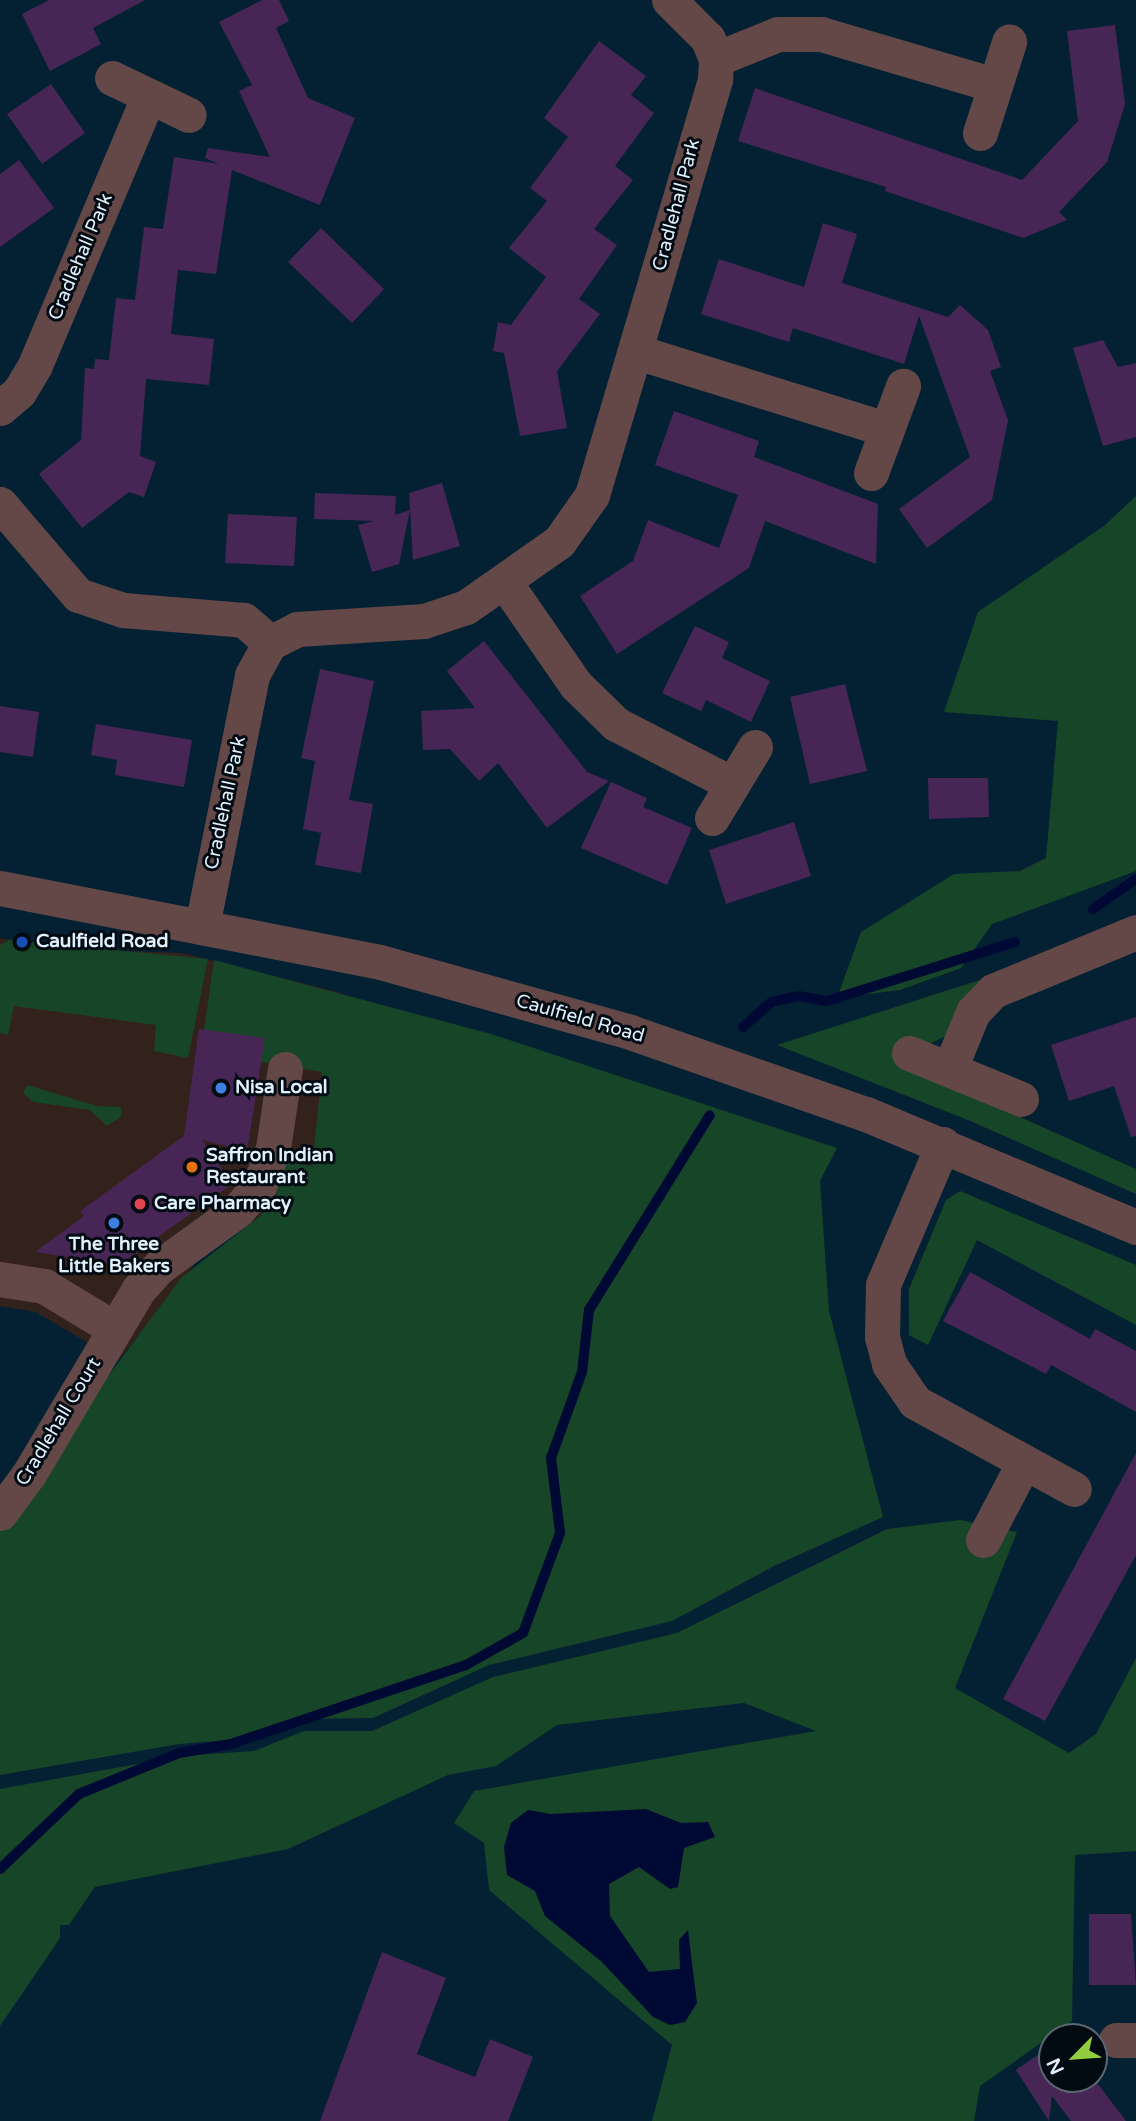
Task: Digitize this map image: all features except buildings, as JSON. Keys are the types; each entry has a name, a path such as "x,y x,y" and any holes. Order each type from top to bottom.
{"street":[{"path":"669,0 708,39 716,59 778,34 821,34 993,85"},
{"path":"980,133 993,85 1009,42"},
{"name":"Cradlehall Park","path":"201,926 252,675 270,643 308,627 425,621 466,607 506,584 559,542 592,495 637,352 715,79 716,59"},
{"path":"112,78 189,115"},
{"name":"Cradlehall Park","path":"0,408 19,392 35,365 148,97"},
{"path":"637,352 886,429"},
{"path":"871,473 903,386"},
{"path":"0,505 78,594 123,610 244,620 270,643"},
{"path":"506,584 576,685 616,724 732,784"},
{"path":"712,818 754,747"},
{"name":"Caulfield Road","path":"0,888 380,962 630,1032 943,1144 1136,1227"},
{"path":"950,1068 973,1012 993,991 1136,932"},
{"path":"909,1053 1021,1099"},
{"name":"Cradlehall Court","path":"0,1513 29,1474 115,1329 159,1267 238,1210 260,1184 274,1148 285,1069"},
{"path":"943,1144 883,1285 882,1337 889,1364 915,1402 1023,1464 1074,1489"},
{"path":"0,1279 44,1286 115,1329"},
{"path":"983,1540 1023,1464"}],"shaded area":[{"path":"0,938 73,949 182,953 341,993 312,1166 286,1162 275,1198 259,1217 198,1260 118,1361 36,1312 0,1306"}],"green space":[{"path":"1136,496 1136,871 992,924 961,968 900,990 837,998 861,932 954,874 1020,871 1046,858 1058,721 944,712 978,612 1104,526"},
{"path":"9,940 208,959 188,1058 154,1051 156,1025 14,1006 8,1035 0,1033 0,945"},
{"path":"214,960 491,1034 837,1148 820,1181 829,1311 883,1517 774,1566 672,1621 489,1665 373,1718 301,1719 251,1738 179,1744 0,1775 0,1522 181,1278 259,1217 275,1198 285,1162 312,1166 322,1072 261,1062 204,1030"},
{"path":"986,978 946,1036 895,1061 1136,1169 1136,1194 968,1120 777,1045"},
{"path":"27,1085 97,1106 121,1107 121,1117 107,1126 90,1110 33,1102 23,1093"},
{"path":"960,1191 1136,1265 1136,1325 977,1240 928,1345 909,1335 909,1289 946,1200"},
{"path":"960,1520 1017,1532 955,1688 1069,1753 1096,1734 1136,1658 1136,1851 1075,1855 1072,2021 1038,2023 1038,2045 980,2086 974,2121 652,2121 672,2045 489,1890 484,1843 454,1823 474,1791 816,1731 744,1703 557,1725 496,1766 448,1775 288,1849 95,1887 69,1925 60,1925 60,1938 0,2026 0,1789 181,1756 254,1751 304,1731 372,1731 493,1677 677,1633 887,1529"}],"water":[{"path":"646,1809 681,1823 708,1822 715,1837 684,1848 678,1887 670,1889 639,1867 609,1884 610,1916 649,1972 680,1969 679,1940 688,1930 697,2003 685,2022 670,2025 653,2017 602,1962 545,1916 535,1891 507,1875 504,1847 511,1823 528,1810 551,1814"}],"waterway":[{"path":"1093,909 1136,879"},
{"path":"743,1027 772,1002 798,996 827,1001 1015,942"},
{"path":"0,1869 79,1794 179,1753 231,1744 466,1665 523,1633 560,1533 551,1458 582,1372 589,1310 710,1115"}],"place":[{"name":"Caulfield Road","path":"22,942"},
{"name":"Nisa Local","path":"221,1088"},
{"name":"Saffron Indian Restaurant","path":"192,1167"},
{"name":"Care Pharmacy","path":"140,1204"},
{"name":"The Three Little Bakers","path":"114,1223"}]}
